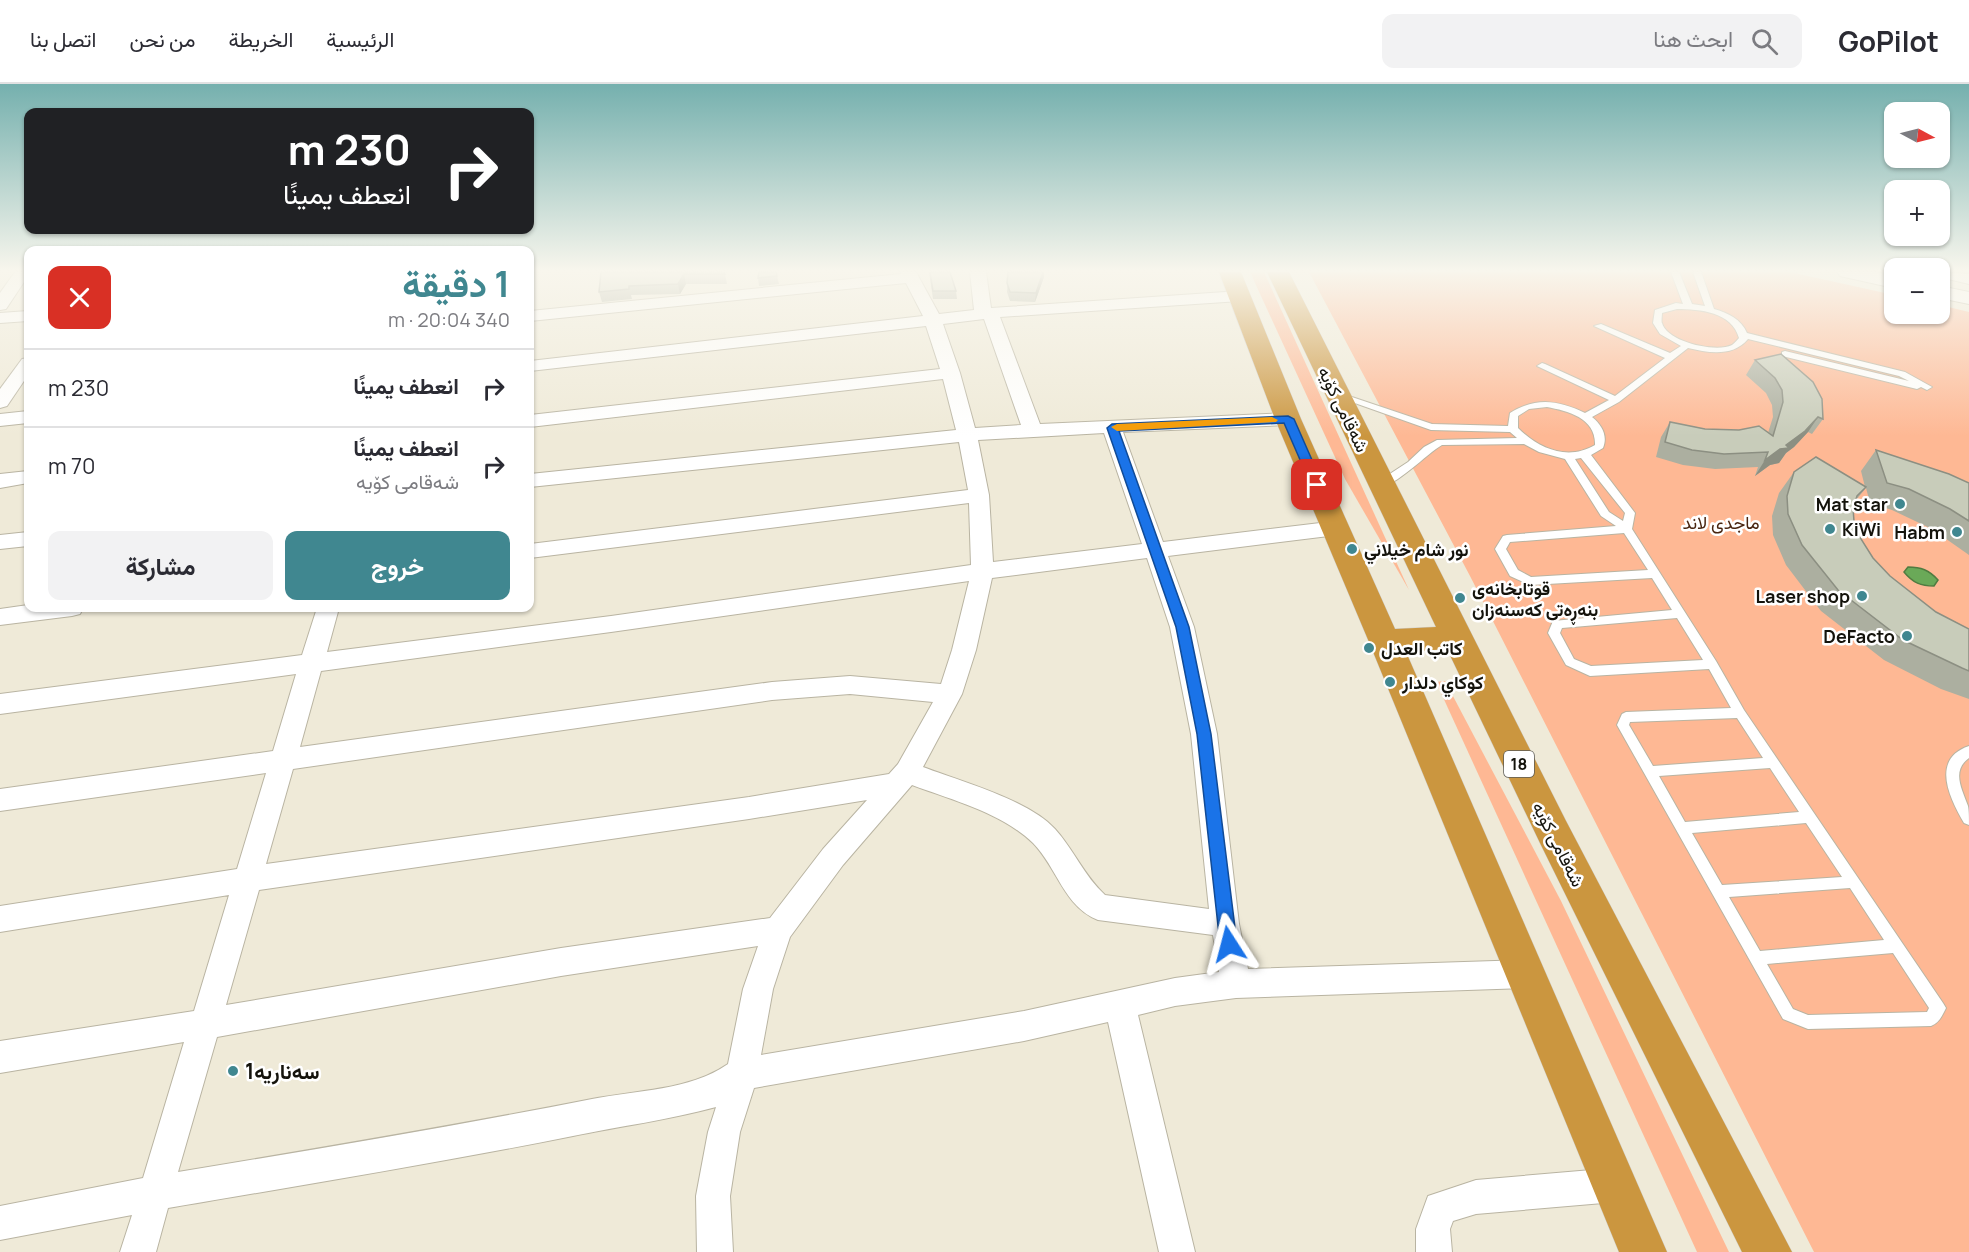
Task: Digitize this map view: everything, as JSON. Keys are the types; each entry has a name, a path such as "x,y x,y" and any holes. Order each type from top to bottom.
{"highway":[{"path":"1252,327 1288,419 1337,528 1643,1252"},
{"name":"شەقامی کۆیە","path":"1305,327 1456,637 1768,1252"},
{"path":"1385,642 1456,637"}],"street":[{"path":"534,366 869,327"},
{"path":"715,1252 713,1196 724,1132 741,1074 758,989 778,930 833,857 901,778 950,694 964,650 982,571 979,495 951,373 936,327"},
{"path":"991,327 1033,430"},
{"path":"0,402 24,369"},
{"path":"534,421 951,373"},
{"path":"0,420 24,417"},
{"path":"534,481 967,435 1288,419"},
{"path":"1112,428 1182,627 1204,734 1225,924 1236,984"},
{"path":"0,481 24,478"},
{"path":"534,551 979,495"},
{"path":"0,704 311,664 1156,548 1337,528"},
{"path":"0,542 24,539"},
{"path":"0,616 36,612"},
{"path":"138,1252 327,612"},
{"path":"0,800 772,691 850,685 950,694"},
{"path":"0,919 247,880 715,813 901,778 1020,818 1044,836 1083,895 1098,907 1225,924"},
{"path":"0,1057 561,962 778,930"},
{"path":"0,1223 155,1193 459,1142 634,1107 680,1101 718,1090 741,1074 1024,1026 1176,992 1236,984 1527,974"},
{"path":"1120,1005 1178,1252"},
{"path":"1434,1252 1433,1229 1440,1208 1476,1197 1615,1185"}],"lane":[{"path":"1599,327 1671,357"},
{"path":"1658,327 1663,333 1687,345 1715,351 1736,347 1743,339"},
{"path":"1736,327 1743,339 1909,385 1927,387 1902,374 1743,339"},
{"path":"1585,417 1616,400 1687,345"},
{"path":"1542,366 1616,400"},
{"path":"1339,396 1421,425 1442,428 1513,429"},
{"path":"1526,406 1559,406 1585,417 1597,426 1602,437 1600,446 1587,455 1568,456 1550,453 1524,441 1513,429 1513,416 1526,406"},
{"path":"1421,425 1432,445"},
{"path":"1380,485 1412,464 1432,445 1449,441 1524,441"},
{"path":"1587,455 1630,513 1627,529"},
{"path":"1568,456 1605,514 1627,529 1740,712 1938,1008 1932,1019 1808,1022 1788,1014 1623,725 1626,717 1740,712"},
{"path":"1627,529 1507,539 1500,549 1514,573 1530,581 1654,574"},
{"path":"1680,614 1557,624 1554,633 1570,662 1590,671 1712,664"},
{"path":"1969,751 1954,765 1951,784 1969,819"},
{"path":"1649,772 1773,762"},
{"path":"1681,828 1810,817"},
{"path":"1718,892 1853,882"},
{"path":"1756,958 1896,946"}],"green space":[{"path":"1275,327 1289,327 1409,590 1345,479"},
{"name":"ماجدی لاند","path":"1338,327 1969,327 1969,1252 1814,1252 1470,576"},
{"path":"1445,681 1561,901 1729,1252 1697,1252 1436,682"}],"shaded area":[{"path":"1908,567 1924,570 1938,580 1934,586 1918,583 1904,572"}],"building":[{"path":"1781,354 1813,382 1822,399 1823,419 1818,417 1805,431 1786,445 1789,448 1780,449 1765,460 1768,452 1724,454 1692,450 1665,442 1670,422 1705,429 1739,430 1759,426 1773,436 1783,402 1782,390 1775,378 1755,360"},
{"path":"1876,450 1969,483 1969,521 1909,489 1887,483"},
{"path":"1816,457 1866,487 1857,496 1853,508 1854,521 1861,539 1873,558 1890,576 1936,612 1969,629 1969,671 1903,640 1838,590 1802,545 1788,514 1787,496 1794,472"}],"slow traffic":[{"path":"1117,427 1272,420"}],"place":[{"name":"Mat star","path":"1900,504"},
{"name":"KiWi","path":"1830,529"},
{"name":"Habm","path":"1957,532"},
{"name":"نور شام خيلاني","path":"1352,549"},
{"name":"Laser shop","path":"1862,596"},
{"name":"قوتابخانەی بنەڕەتی کەسنەزان","path":"1460,598"},
{"name":"DeFacto","path":"1907,636"},
{"name":"كاتب العدل","path":"1369,648"},
{"name":"كوكاي دلدار","path":"1390,682"},
{"name":"سەناریە1","path":"233,1071"}],"route":[{"path":"1229,944 1204,734 1182,627 1112,428 1288,419 1317,485"}]}
